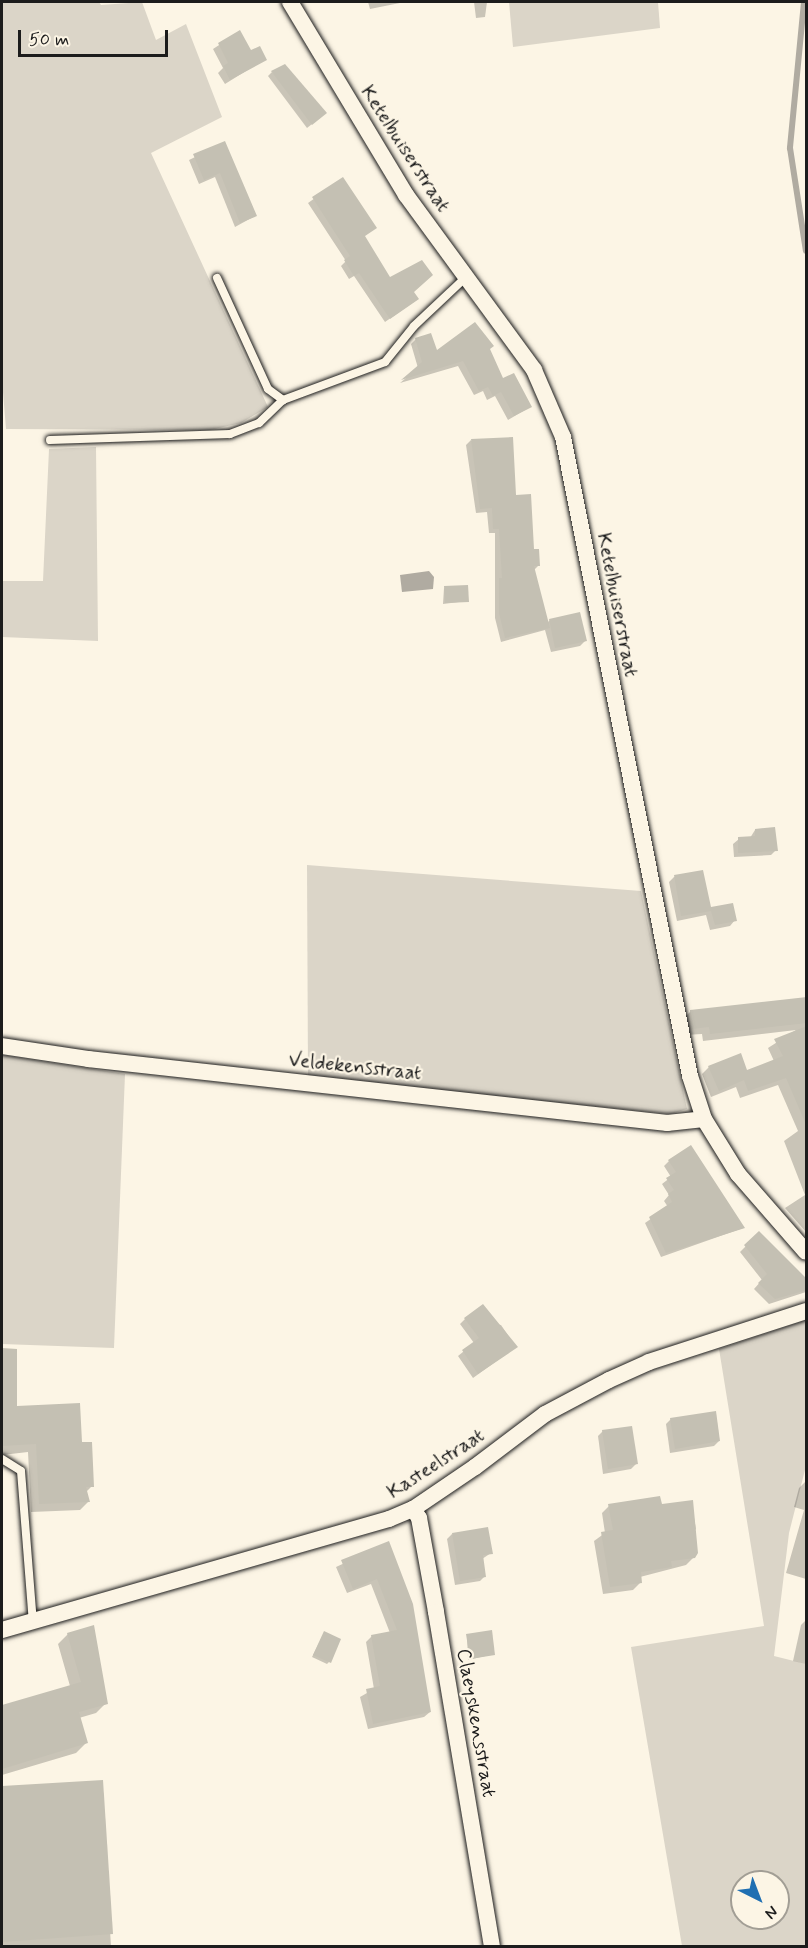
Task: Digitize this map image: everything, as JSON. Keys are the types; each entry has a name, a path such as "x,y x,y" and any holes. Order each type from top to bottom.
{"street":[{"name":"Ketelbuiserstraat","path":"290,2 406,195 534,370 563,437 678,1024 704,1119 738,1174 807,1252"},
{"name":"Veldekensstraat","path":"2,1046 100,1061 655,1121 704,1119"},
{"name":"Kasteelstraat","path":"2,1630 354,1531 413,1509 545,1414 601,1384 649,1362 807,1311"},
{"name":"Claeyskensstraat","path":"413,1509 418,1518 432,1589 492,1947"}],"lane":[{"path":"50,440 230,434 259,423 283,400 385,362 414,326 466,277"},
{"path":"218,278 268,389 283,400"},
{"path":"2,1459 21,1472 33,1622"}],"shaded area":[{"path":"2,2 99,2 101,5 142,2 156,40 186,24 222,117 151,153 268,407 241,423 210,430 6,429 2,380"},
{"path":"509,2 658,2 660,28 513,47"},
{"path":"96,447 98,641 2,637 2,581 43,581 49,449"},
{"path":"429,571 434,577 433,589 402,592 400,575"},
{"path":"307,865 641,891 687,1109 671,1114 308,1077"},
{"path":"2,1055 125,1074 114,1348 2,1344"},
{"path":"806,1320 806,1466 789,1533 774,1656 806,1664 806,1946 682,1946 631,1647 764,1626 719,1349"}],"building":[{"path":"240,30 251,50 260,46 267,60 230,80 223,66 228,63 218,43"},
{"path":"285,64 327,113 312,125 271,71"},
{"path":"225,141 257,216 240,223 220,173 204,180 193,154"},
{"path":"343,177 377,228 365,236 390,277 422,260 433,275 414,292 419,299 390,319 359,273 354,276 344,260 350,256 312,197"},
{"path":"475,322 494,346 490,349 503,378 514,373 532,407 514,416 501,392 493,396 488,387 479,391 463,361 401,380 422,362 415,338 431,333 437,350"},
{"path":"513,437 516,495 531,494 534,549 539,549 540,566 534,566 550,628 505,638 499,613 499,578 502,578 499,529 493,529 492,508 480,509 471,439"},
{"path":"468,585 469,602 445,603 444,586"},
{"path":"580,612 587,641 555,648 549,619"},
{"path":"775,827 778,851 738,853 738,837 755,836 755,829"},
{"path":"703,870 711,907 733,903 737,921 715,925 711,911 681,916 674,875"},
{"path":"807,997 807,1023 710,1034 709,1027 692,1029 690,1010"},
{"path":"807,1026 807,1127 786,1078 748,1091 744,1080 719,1091 708,1066 741,1053 747,1070 783,1056 774,1039"},
{"path":"691,1145 745,1228 666,1253 649,1217 672,1202 668,1194 674,1190 666,1178 676,1172 668,1160"},
{"path":"759,1231 807,1279 807,1290 775,1299 758,1283 767,1274 744,1245"},
{"path":"483,1304 518,1347 478,1374 462,1350 479,1338 464,1318"},
{"path":"2,1348 17,1349 17,1406 80,1403 82,1442 92,1442 94,1487 86,1487 90,1502 39,1504 36,1444 2,1446"},
{"path":"716,1411 720,1441 675,1449 670,1418"},
{"path":"632,1426 638,1464 608,1469 602,1430"},
{"path":"660,1496 662,1504 693,1500 698,1553 695,1558 671,1561 672,1567 641,1572 642,1583 610,1587 601,1532 613,1530 608,1504"},
{"path":"488,1527 493,1554 483,1555 486,1577 460,1581 452,1533"},
{"path":"389,1541 413,1604 431,1712 373,1724 366,1689 380,1686 371,1635 397,1630 377,1579 353,1589 341,1560"},
{"path":"94,1625 108,1704 79,1712 88,1743 2,1769 2,1705 81,1682 67,1633"},
{"path":"492,1630 495,1655 470,1659 466,1634"},
{"path":"324,1631 341,1639 331,1663 313,1655"},
{"path":"103,1780 113,1934 2,1942 2,1786"}],"waterway":[{"path":"804,2 790,148 806,251"}]}
